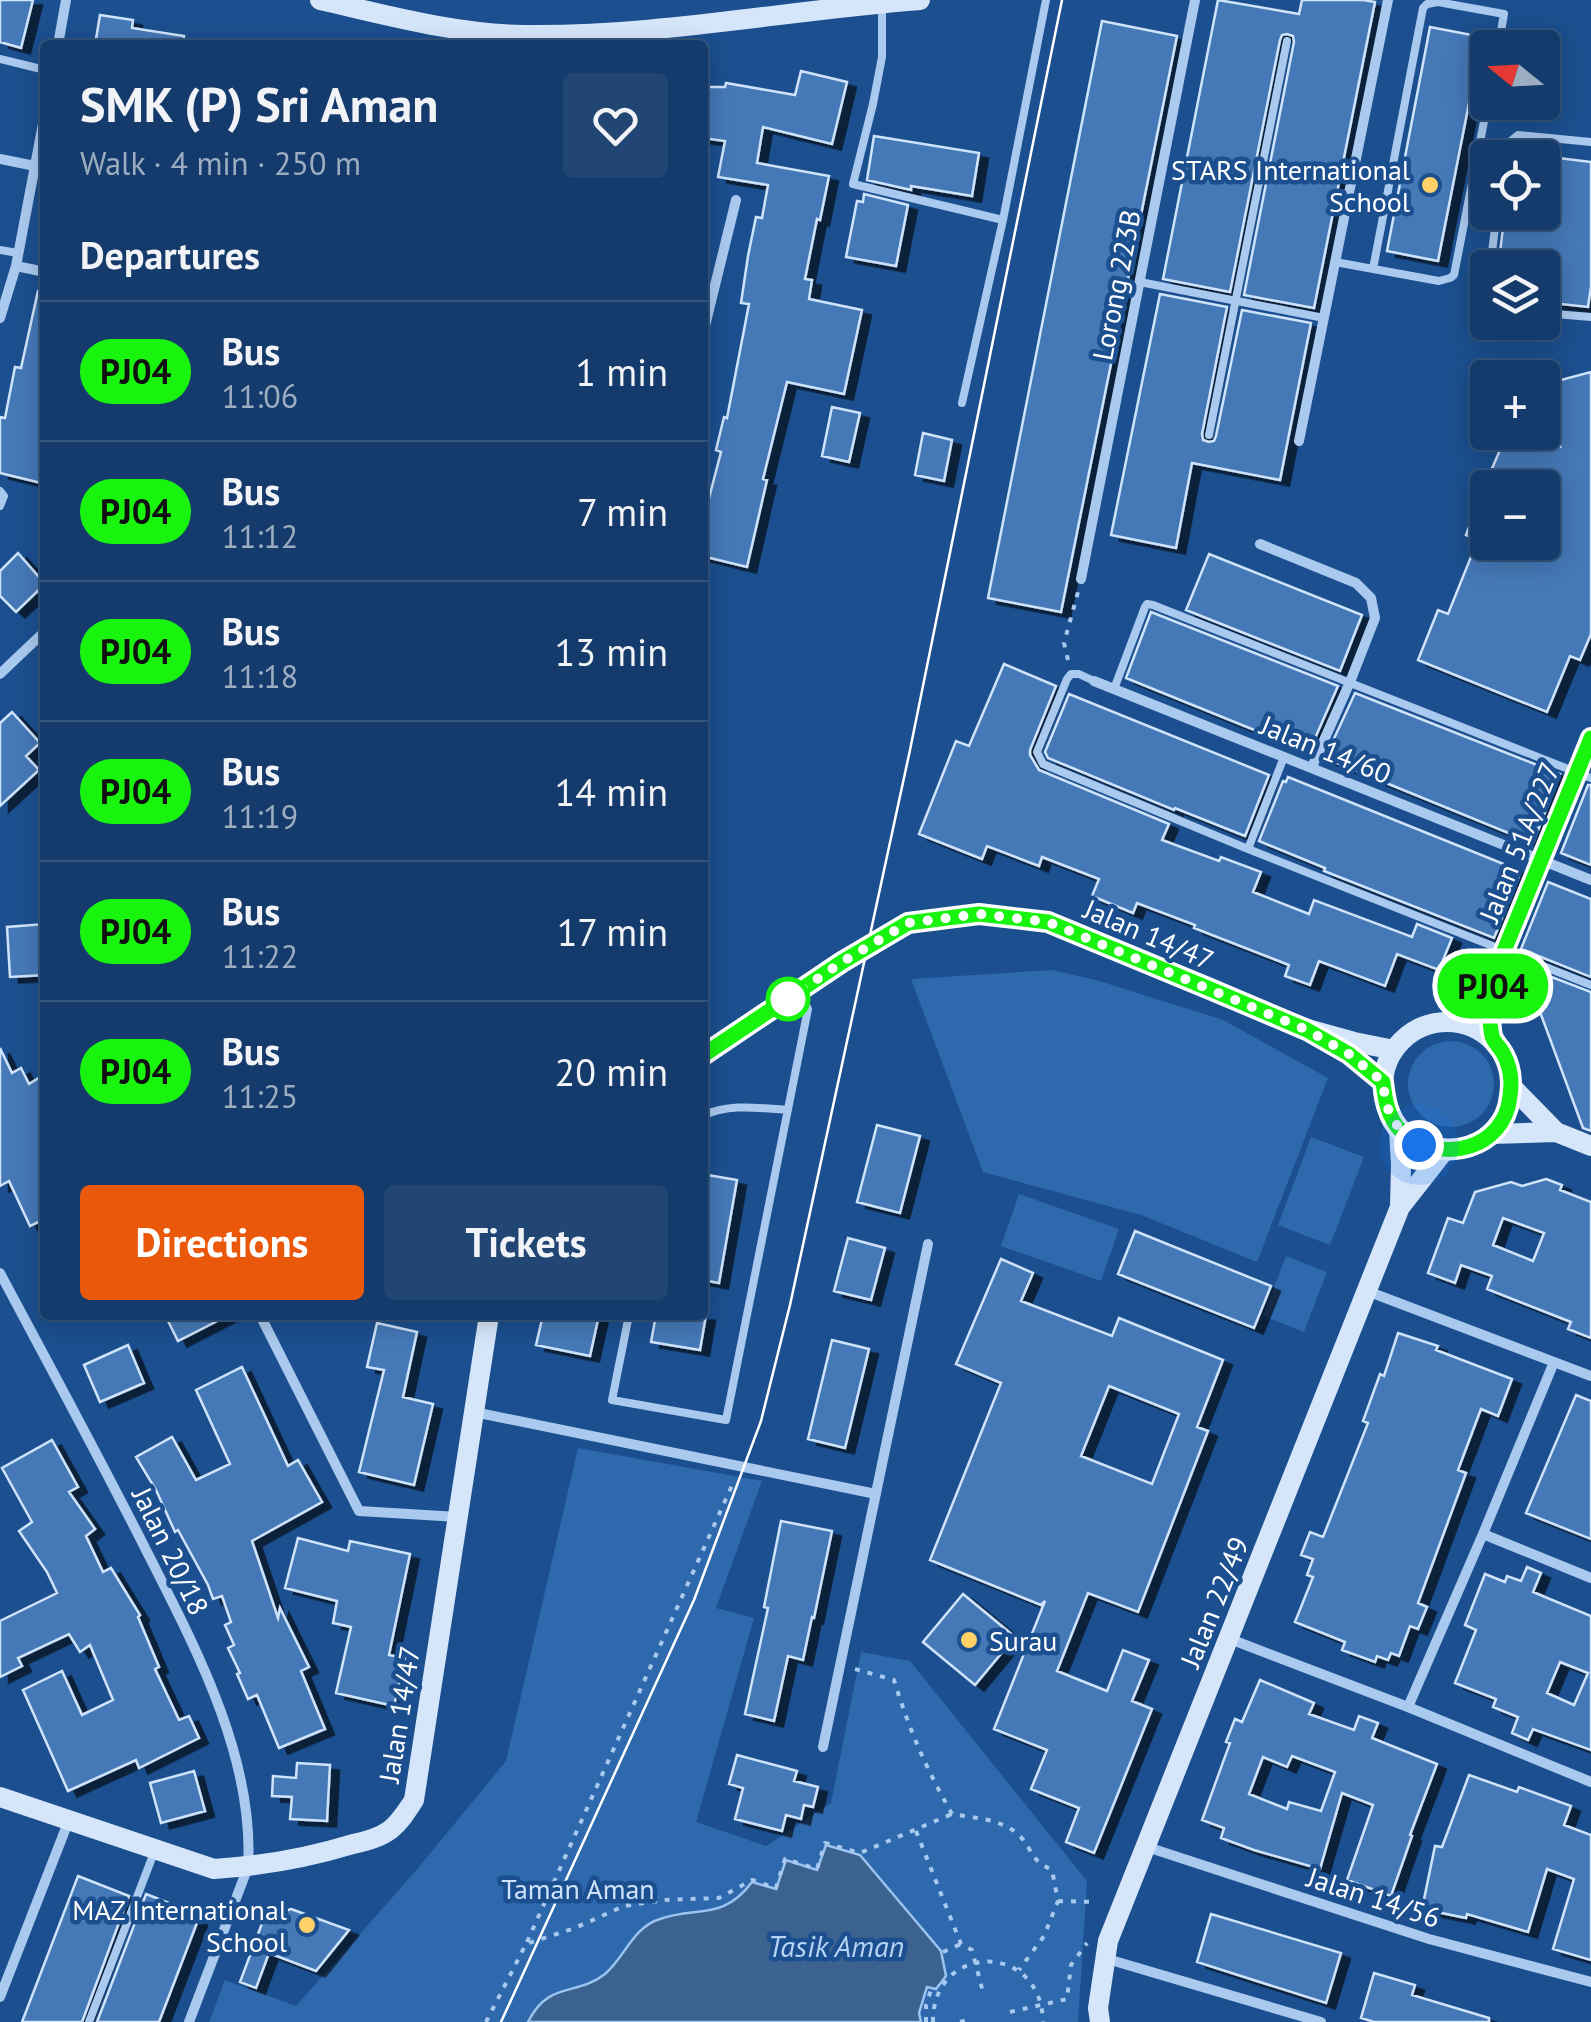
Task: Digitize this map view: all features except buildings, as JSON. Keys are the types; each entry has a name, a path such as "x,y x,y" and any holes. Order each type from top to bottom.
{"street":[{"path":"59,40 66,0"},
{"path":"320,0 435,36 611,34 846,3 920,0"},
{"name":"Lorong 223B","path":"1082,579 1194,0"},
{"path":"1300,441 1388,0"},
{"path":"0,318 16,266 40,139"},
{"path":"0,159 35,166"},
{"path":"708,304 736,200"},
{"path":"16,266 40,271"},
{"path":"1260,544 1356,583 1371,598 1374,618 1312,767"},
{"path":"0,674 40,636"},
{"name":"Jalan 14/60","path":"1094,680 1591,880"},
{"name":"Jalan 51A/227","path":"1492,1040 1490,996 1501,959 1541,860 1584,775 1591,738"},
{"name":"Jalan 14/47","path":"708,1052 908,923 979,914 1048,922 1307,1030 1349,1054 1383,1082"},
{"name":"Jalan 51A/227","path":"1455,1022 1501,959"},
{"path":"1438,1022 1455,1022 1475,1028 1492,1040 1503,1053 1512,1087 1506,1113 1491,1134 1469,1147 1444,1151 1419,1145 1399,1129 1386,1107 1383,1082 1386,1065 1406,1036 1438,1022"},
{"name":"Jalan 14/47","path":"1307,1030 1394,1050"},
{"path":"1512,1087 1556,1132"},
{"name":"Jalan 22/49","path":"1399,1129 1400,1207"},
{"path":"1491,1134 1556,1132 1591,1146"},
{"name":"Jalan 22/49","path":"1100,2022 1098,2008 1106,1949 1366,1290 1400,1207 1444,1151"},
{"path":"823,1747 928,1244"},
{"name":"Jalan 20/18","path":"0,1273 114,1486 208,1681 234,1750 248,1817 248,1867"},
{"path":"1366,1290 1591,1376"},
{"path":"263,1320 359,1511 458,1516"},
{"name":"Jalan 14/47","path":"0,1796 214,1869 310,1857 377,1837 397,1824 414,1800 488,1320"},
{"path":"1408,1707 1554,1362"},
{"path":"474,1412 876,1494"},
{"path":"1483,1534 1591,1578"},
{"path":"1230,1640 1591,1782"},
{"path":"0,1998 69,1819"},
{"name":"Jalan 14/56","path":"1147,1847 1429,1939 1591,1982"},
{"path":"189,2022 248,1867"},
{"path":"1106,1949 1139,1968 1321,2022"}],"lane":[{"path":"962,403 1046,0"},
{"path":"1501,30 1506,0"},
{"path":"1373,268 1423,8 1438,2 1504,14"},
{"path":"882,3 882,58 853,184 1003,220"},
{"path":"1209,435 1287,42"},
{"path":"0,59 40,69"},
{"path":"1335,262 1439,281 1454,275 1484,120"},
{"path":"1512,140 1518,135 1591,142"},
{"path":"0,250 18,253"},
{"path":"1140,282 1324,318"},
{"path":"1560,314 1591,317"},
{"path":"0,491 4,496 0,506"},
{"path":"1114,689 1147,604 1584,775"},
{"path":"1094,680 1079,674 1071,674 1067,679 1037,752 1043,764 1501,959 1591,985"},
{"path":"1248,849 1284,756"},
{"path":"628,1320 612,1400 726,1420 808,1009 799,991"},
{"path":"708,1113 740,1107 788,1110"},
{"path":"89,2022 155,1850"}],"path":[{"path":"1071,674 1064,642 1082,579"},
{"path":"486,2022 526,1944 740,1467"},
{"path":"840,1665 894,1680 925,1767 952,1814"},
{"path":"526,1944 624,1906 719,1898 752,1880 776,1888 785,1859 817,1869 825,1843 860,1853 952,1814 996,1822 1018,1834 1036,1862 1052,1870 1058,1900 1044,1936 1019,1970"},
{"path":"916,1831 961,1944 972,1950 984,1996"},
{"path":"1058,1900 1095,1902"},
{"path":"1010,2012 1067,1999 1071,1964 1092,1936 1106,1949"},
{"path":"943,1952 961,1944"},
{"path":"933,2022 938,1993 948,1978 976,1962 998,1962 1030,1979 1038,1991 1043,2022"},
{"path":"926,2022 930,1990"},
{"path":"960,2022 968,2020"}],"green space":[{"path":"1052,970 1223,1020 1328,1078 1257,1262 1141,1215 983,1172 911,979"},
{"path":"1443,1041 1459,1041 1482,1053 1491,1067 1491,1101 1482,1115 1459,1127 1443,1127 1427,1120 1415,1108 1408,1092 1408,1076 1415,1060 1427,1048"},
{"path":"1311,1137 1364,1157 1330,1245 1278,1225"},
{"path":"1019,1194 1119,1229 1101,1281 1001,1246"},
{"path":"1286,1256 1327,1272 1304,1332 1263,1316"},
{"name":"Taman Aman","path":"578,1448 762,1481 716,1608 754,1618 696,1822 766,1846 831,1803 861,1652 910,1661 1087,1881 1078,2022 209,2022 225,1980 296,2006 414,1873 506,1761"}],"water":[{"name":"Tasik Aman","path":"826,1845 860,1855 941,1951 946,1976 936,1989 927,1987 919,2013 921,2022 528,2022 554,1994 605,1974 636,1935 651,1923 720,1907 752,1882 776,1889 786,1860 817,1870"}],"tram line":[{"path":"501,2022 694,1600 761,1421 790,1305 910,750 1062,0"}],"bus line":[{"name":"PJ04","path":"708,1052 908,923 979,914 1048,922 1307,1030 1349,1054 1383,1082 1386,1107 1399,1129 1419,1145 1444,1151 1469,1147 1491,1134 1506,1113 1512,1087 1510,1070 1492,1040 1490,996 1497,968 1591,738"}],"place":[{"name":"STARS International School","path":"1430,185"},
{"name":"Surau","path":"969,1640"},
{"name":"MAZ International School","path":"307,1925"}],"route":[{"path":"788,999 908,923 979,914 1048,922 1307,1030 1349,1054 1383,1082 1386,1107 1399,1129 1419,1145"}]}
